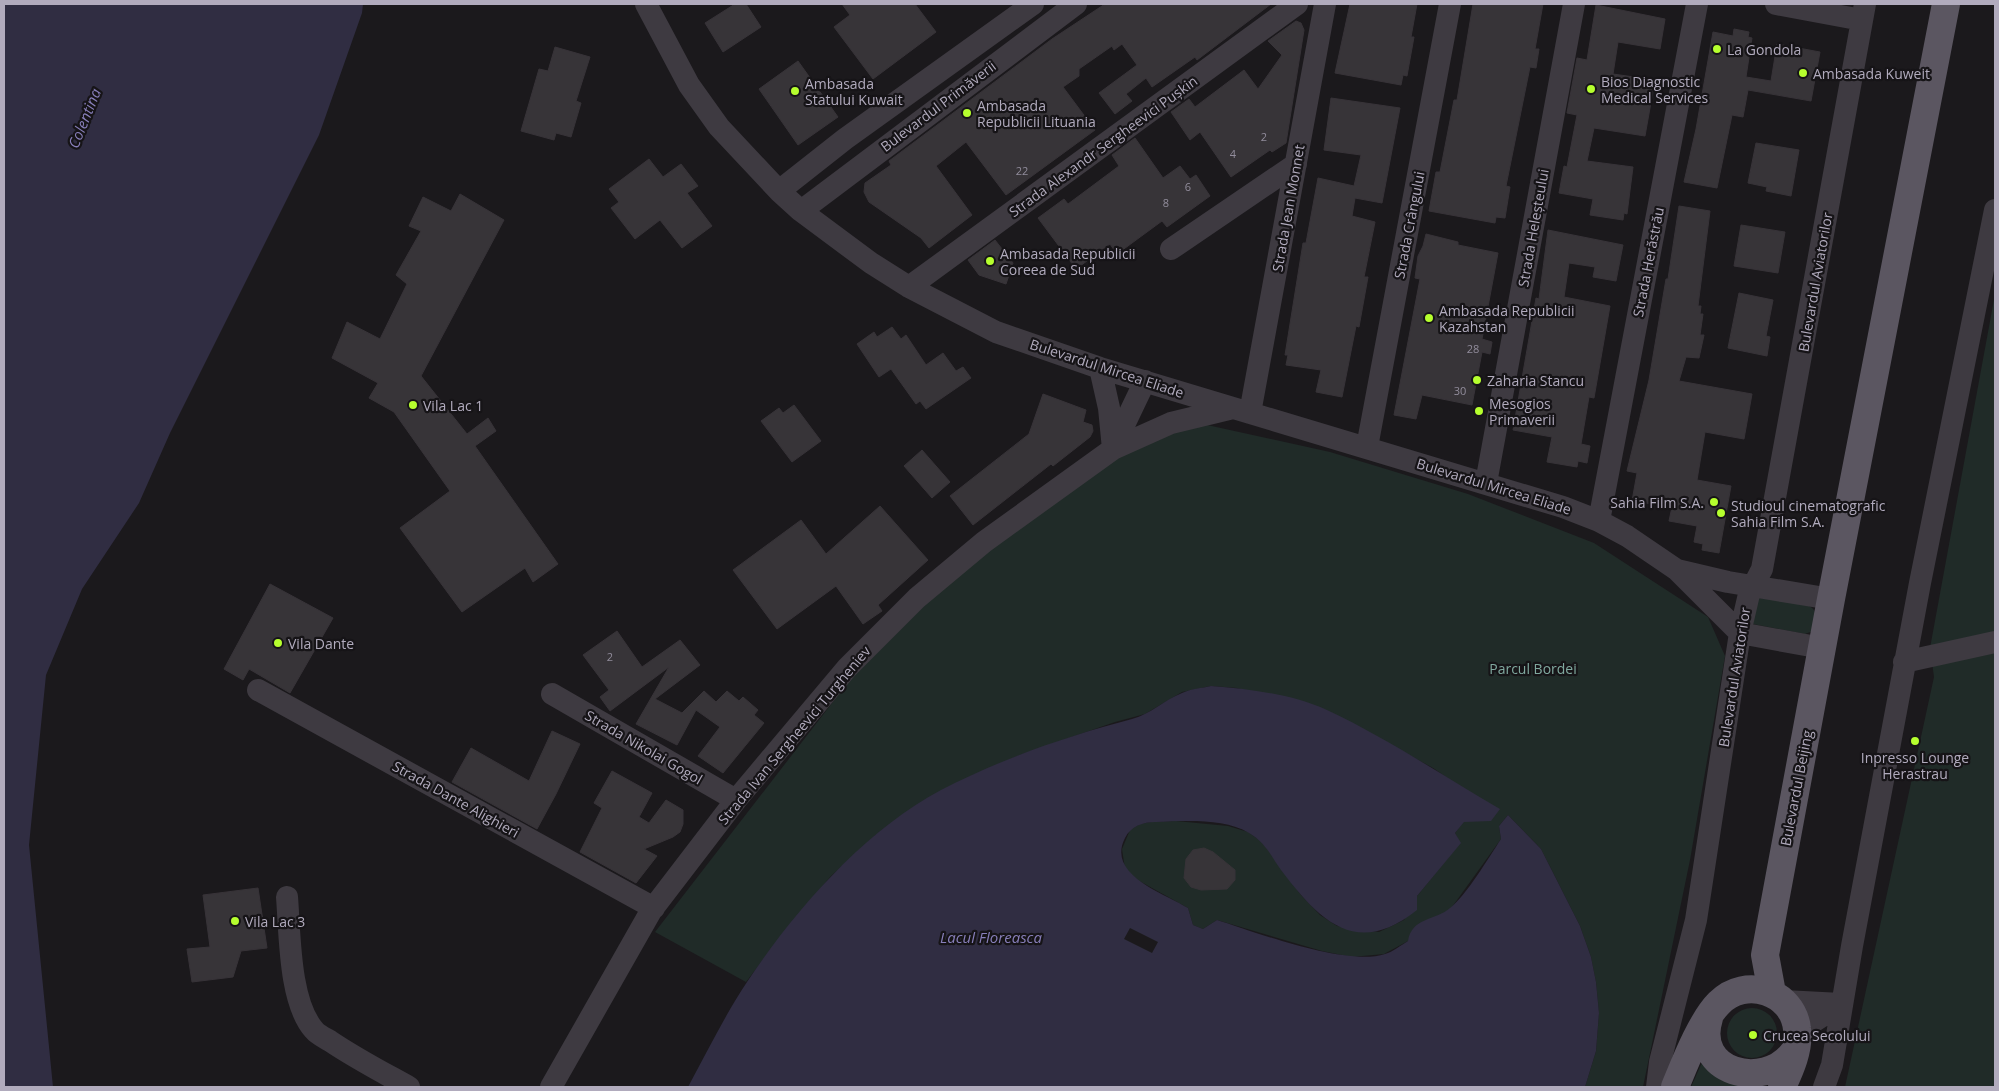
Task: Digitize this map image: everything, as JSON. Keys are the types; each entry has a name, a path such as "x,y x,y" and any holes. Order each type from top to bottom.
{"main road":[{"path":"1829,610 1946,4"},
{"name":"Bulevardul Beijing","path":"1675,1087 1693,1047 1711,1014 1724,998 1743,989 1765,955 1829,610"},
{"name":"Bulevardul Beijing","path":"1765,955 1778,997 1795,1019 1796,1044"},
{"path":"1743,989 1754,988 1778,997"},
{"path":"1711,1014 1706,1032 1709,1050 1719,1065 1733,1076 1751,1080 1769,1076 1784,1066 1796,1044"},
{"path":"1782,1087 1790,1071 1796,1044"}],"street":[{"name":"Bulevardul Mircea Eliade","path":"646,4 659,32 689,85 719,127 779,191 801,211 871,263 909,287 996,332 1100,368 1486,483 1564,507 1599,521 1627,536 1677,570 1740,632"},
{"name":"Bulevardul Primăverii","path":"779,191 845,139 1033,4"},
{"name":"Bulevardul Primăverii","path":"801,211 1076,4"},
{"name":"Strada Alexandr Sergheevici Pușkin","path":"909,287 1296,4"},
{"name":"Strada Jean Monnet","path":"1242,411 1296,164 1325,4"},
{"name":"Strada Crângului","path":"1367,447 1450,4"},
{"name":"Strada Heleșteului","path":"1486,483 1574,4"},
{"name":"Strada Herăstrău","path":"1599,521 1697,4"},
{"path":"1776,4 1864,12"},
{"name":"Bulevardul Aviatorilor","path":"1657,1087 1660,1062 1696,920 1740,632 1746,603 1752,586 1762,569 1864,12"},
{"path":"1170,249 1296,164"},
{"path":"1824,1087 1832,1065 1841,1004 1904,662 1995,210"},
{"path":"1100,368 1109,408 1113,449"},
{"name":"Strada Ivan Sergheevici Turgheniev","path":"1113,449 1145,381"},
{"name":"Strada Ivan Sergheevici Turgheniev","path":"551,1087 654,908 736,800 847,668 917,598 984,542 1113,449 1171,423 1242,411"},
{"name":"Bulevardul Mircea Eliade","path":"1677,570 1752,586 1829,610"},
{"path":"1740,632 1822,648"},
{"path":"1904,662 1995,642"},
{"name":"Strada Dante Alighieri","path":"258,690 654,908"},
{"name":"Strada Nikolai Gogol","path":"552,694 736,800"},
{"path":"287,897 293,964 299,998 314,1031 342,1050 409,1087"},
{"path":"1778,997 1841,1004"},
{"path":"1796,1044 1813,1022 1841,1004"}],"green space":[{"path":"1995,294 1995,1087 1845,1087 1934,677 1930,648"},
{"name":"Parcul Bordei","path":"1198,423 1330,452 1468,494 1594,543 1708,617 1725,656 1690,860 1643,1087 1585,1087 1596,1051 1599,1013 1591,957 1580,926 1541,849 1508,815 1499,826 1501,839 1452,907 1408,941 1384,954 1352,957 1322,951 1217,920 1203,929 1193,925 1188,908 1134,878 1125,869 1122,849 1130,830 1140,824 1176,821 1228,826 1248,832 1262,842 1301,895 1320,915 1337,926 1379,932 1404,920 1417,896 1460,843 1455,833 1464,821 1491,821 1449,779 1433,768 1326,710 1237,688 1211,686 1182,692 1145,714 1115,722 1020,755 925,800 878,833 831,876 792,922 746,982 655,932 870,654 935,589 1086,474 1139,446"},
{"path":"1764,597 1812,608 1816,614 1813,631 1805,634 1753,624 1756,599"},
{"path":"1747,1008 1757,1008 1770,1015 1777,1028 1777,1038 1770,1051 1757,1058 1747,1058 1738,1054 1731,1047 1727,1038 1727,1028 1731,1019 1738,1012"},
{"path":"1704,1058 1725,1080 1745,1087 1691,1087"}],"water":[{"name":"Colentina","path":"4,4 363,4 362,13 319,135 170,433 139,503 82,589 46,675 29,845 53,1087 4,1087"},
{"name":"Lacul Floreasca","path":"1211,686 1285,696 1314,704 1393,745 1500,809 1491,821 1464,822 1455,833 1461,843 1417,896 1417,910 1395,924 1375,931 1357,932 1340,927 1325,918 1295,888 1255,837 1239,828 1228,825 1192,821 1142,824 1131,830 1125,838 1121,851 1123,862 1130,872 1140,881 1188,908 1193,925 1203,929 1217,920 1325,952 1368,957 1391,952 1408,941 1410,933 1419,923 1444,912 1463,895 1501,839 1499,826 1508,815 1541,849 1580,926 1591,957 1599,1013 1596,1051 1585,1087 688,1087 731,1007 787,927 833,874 885,827 941,790 987,768 1059,741 1139,717 1175,696"}],"pier":[{"path":"1130,928 1158,942 1152,953 1124,939"}],"building":[{"path":"735,4 746,4 761,27 723,52 705,23"},
{"path":"842,4 915,4 936,32 873,79 834,27 850,15"},
{"path":"1105,4 1271,4 1197,60 1195,57 1152,87 1146,78 1126,94 1132,101 1115,114 1099,93 1137,65 1122,44 1114,50 1112,46 1079,69 1079,76 1063,87 1095,130 1006,195 966,142 936,166 972,215 929,248 921,238 869,202 864,192 865,183 891,165 889,161 1052,39"},
{"path":"1350,4 1417,4 1411,37 1414,37 1407,76 1403,75 1401,85 1335,73"},
{"path":"1473,4 1543,4 1535,49 1539,49 1536,68 1530,67 1506,186 1510,187 1505,218 1496,217 1495,223 1429,211 1436,172 1440,172 1454,100 1457,100"},
{"path":"1596,5 1665,19 1660,49 1618,42 1613,74 1655,80 1645,136 1594,128 1587,161 1633,167 1627,214 1624,213 1623,220 1590,215 1593,199 1559,193 1564,166 1567,167 1577,115 1567,113 1577,58 1587,60"},
{"path":"1296,21 1301,23 1304,30 1286,143 1272,152 1270,150 1231,177 1200,132 1190,140 1171,112 1189,99 1195,107 1244,70 1258,89 1282,55 1268,41"},
{"path":"1734,29 1749,32 1748,37 1752,38 1746,77 1771,81 1777,44 1820,52 1811,101 1748,90 1743,117 1732,115 1717,188 1684,182 1696,129 1713,32 1733,36"},
{"path":"555,47 590,57 576,101 581,103 571,137 556,133 554,140 521,131 539,69 548,71"},
{"path":"798,61 838,117 798,145 759,89"},
{"path":"1331,98 1400,108 1382,203 1355,198 1352,216 1375,222 1364,277 1368,277 1359,327 1356,326 1342,397 1316,392 1321,370 1286,365 1288,355 1285,355 1303,243 1306,243 1318,178 1354,186 1361,155 1324,150"},
{"path":"1135,138 1163,178 1180,166 1190,179 1196,175 1210,196 1167,227 1162,221 1117,254 1110,244 1076,269 1038,218 1064,199 1068,204 1119,166 1112,155"},
{"path":"1756,143 1799,150 1791,196 1766,191 1767,187 1748,183"},
{"path":"649,159 663,177 681,164 698,186 687,193 712,226 682,248 660,220 635,239 611,208 619,202 609,189"},
{"name":"Vila Lac 1","path":"460,194 504,220 421,376 467,434 488,418 496,431 475,446 558,564 533,582 525,568 462,612 400,528 450,491 394,412 369,398 378,383 332,358 347,322 380,339 407,284 396,275 421,231 409,226 423,197 451,211"},
{"path":"1679,206 1710,211 1698,306 1701,306 1700,314 1703,314 1700,335 1704,335 1699,358 1686,357 1679,381 1752,394 1744,439 1705,432 1697,480 1731,486 1719,553 1702,550 1703,544 1694,542 1697,526 1669,521 1672,507 1632,501 1637,473 1627,471 1649,380 1666,279 1668,279"},
{"path":"1741,225 1785,232 1778,273 1734,266"},
{"path":"1548,230 1623,245 1616,281 1593,277 1595,267 1569,263 1564,297 1610,306 1594,398 1589,397 1581,444 1590,446 1587,463 1578,461 1577,467 1547,462 1552,437 1513,430 1536,298 1539,299"},
{"path":"1426,234 1458,242 1458,245 1498,253 1482,339 1492,342 1490,354 1482,352 1472,405 1422,395 1416,419 1394,415 1420,279 1415,278 1418,256"},
{"name":"Ambasada Republicii Coreea de Sud","path":"995,240 1013,263 1006,284 979,275 968,260"},
{"path":"1739,293 1773,300 1766,336 1770,337 1767,356 1728,348"},
{"path":"892,327 901,339 906,335 926,365 943,353 956,371 963,367 971,378 926,409 920,401 916,404 891,369 879,377 857,344 874,332 877,337"},
{"path":"1043,394 1086,410 1083,422 1092,425 1093,431 1090,437 1053,466 1051,464 973,525 950,496 1029,434"},
{"path":"794,405 821,441 792,462 761,421 779,408 783,413"},
{"path":"922,450 950,482 932,498 904,466"},
{"path":"880,506 928,560 878,605 882,611 863,624 836,586 777,629 733,570 801,520 826,554"},
{"name":"Vila Dante","path":"270,584 333,618 290,693 249,669 243,680 224,669"},
{"path":"617,631 642,667 680,640 700,665 655,699 682,713 704,691 716,702 727,691 739,701 743,697 758,710 754,715 764,723 723,773 698,756 720,727 696,710 677,745 636,724 669,667 610,711 600,697 609,690 583,655"},
{"path":"552,731 580,744 537,829 452,782 471,748 529,781"},
{"path":"612,771 652,793 639,817 649,823 666,800 683,810 683,824 680,832 673,837 644,849 657,856 636,883 580,852 602,808 594,803"},
{"path":"1204,848 1213,852 1235,870 1235,880 1227,889 1201,890 1191,887 1184,878 1186,859 1193,850"},
{"name":"Vila Lac 3","path":"258,888 267,948 241,951 233,977 192,982 187,949 210,947 203,895"}],"place":[{"name":"La Gondola","path":"1717,49"},
{"name":"Ambasada Kuweit","path":"1803,73"},
{"name":"Bios Diagnostic Medical Services","path":"1591,89"},
{"name":"Ambasada Statului Kuwait","path":"795,91"},
{"name":"Ambasada Republicii Lituania","path":"967,113"},
{"name":"Ambasada Republicii Coreea de Sud","path":"990,261"},
{"name":"Ambasada Republicii Kazahstan","path":"1429,318"},
{"name":"Zaharia Stancu","path":"1477,380"},
{"name":"Vila Lac 1","path":"413,405"},
{"name":"Mesogios Primaverii","path":"1479,411"},
{"name":"Sahia Film S.A.","path":"1714,502"},
{"name":"Studioul cinematografic Sahia Film S.A.","path":"1721,513"},
{"name":"Vila Dante","path":"278,643"},
{"name":"Inpresso Lounge Herastrau","path":"1915,741"},
{"name":"Vila Lac 3","path":"235,921"},
{"name":"Crucea Secolului","path":"1753,1035"}]}
